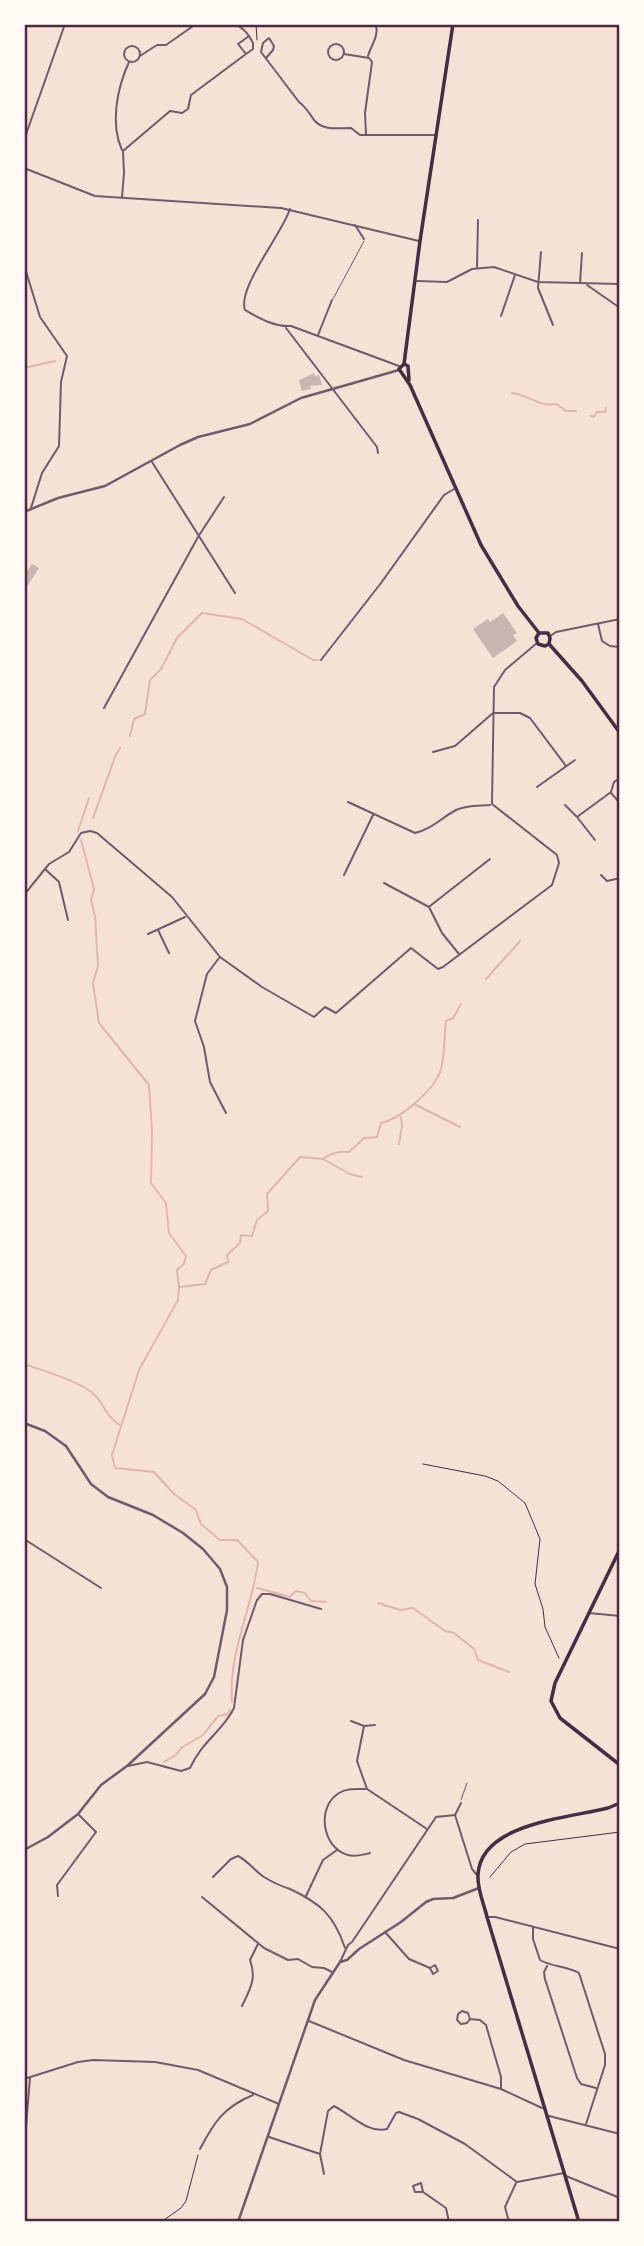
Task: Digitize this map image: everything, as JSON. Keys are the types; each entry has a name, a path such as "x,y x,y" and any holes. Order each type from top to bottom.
{"main road":[{"path":"453,24 403,369 490,562 539,633 537,643 542,646 549,644"},
{"path":"539,633 545,632 550,636 549,644 582,681 620,733"},
{"path":"620,1549 555,1683 551,1701 560,1718 620,1765"},
{"path":"579,2221 487,1917 478,1876 480,1860 485,1850 508,1834 620,1803"}],"street":[{"path":"24,141 65,24"},
{"path":"129,62 136,61 157,45 166,45 196,24"},
{"path":"123,150 170,111 182,113 187,109 191,95 253,49 253,43 243,27 236,24 217,24"},
{"path":"367,58 374,43 376,24"},
{"path":"246,54 239,44 249,36"},
{"path":"266,58 274,46 268,38 261,46 261,52 317,124 325,128 351,128 360,135 436,135"},
{"path":"344,54 343,48 338,44 331,45 327,50 328,56 335,61 344,54 367,58 372,62 365,113 366,135"},
{"path":"129,62 124,57 127,47 138,49 140,56"},
{"path":"121,198 123,150 115,121 118,95 129,62"},
{"path":"24,168 87,194 290,209 420,241"},
{"path":"620,208 620,226"},
{"path":"290,209 249,283 243,304 245,310 264,321 318,337 403,369"},
{"path":"477,268 478,220"},
{"path":"355,224 364,239"},
{"path":"541,252 538,282 553,325"},
{"path":"580,284 582,253"},
{"path":"24,265 40,317 67,356 61,382 59,446 39,481 30,510"},
{"path":"414,281 447,282 477,268 494,267 538,282 620,284"},
{"path":"501,316 515,274"},
{"path":"586,284 620,308"},
{"path":"318,337 332,300"},
{"path":"286,327 334,388 377,447 378,453"},
{"path":"24,512 58,498 105,486 198,437 242,428 301,398 403,369"},
{"path":"151,461 236,593"},
{"path":"321,660 444,495 455,488"},
{"path":"104,708 198,537 224,497"},
{"path":"550,636 556,632 620,619"},
{"path":"598,623 602,640 610,646 620,647"},
{"path":"492,804 493,694 496,681 537,643"},
{"path":"433,752 455,746 494,713 520,713 530,718 566,766"},
{"path":"537,787 575,760"},
{"path":"577,817 611,792 614,782 620,778"},
{"path":"611,792 620,803"},
{"path":"24,895 44,868 69,852 81,833 93,832 166,891 220,957 262,987 314,1017 325,1007 336,1013 411,947 438,969 443,967 547,890 555,880 558,855 492,804 456,810 434,826 415,833 348,802"},
{"path":"565,805 595,840"},
{"path":"344,875 374,814"},
{"path":"429,907 489,859"},
{"path":"44,868 59,882 68,920"},
{"path":"601,875 607,881 620,878"},
{"path":"384,883 429,907 442,933 459,955"},
{"path":"148,934 186,917"},
{"path":"157,929 169,953"},
{"path":"220,957 206,974 195,1021 204,1047 210,1082 226,1113"},
{"path":"24,1423 45,1431 66,1446 91,1485 108,1497 153,1515 183,1532 204,1549 220,1569 228,1587 227,1610 214,1677 205,1694 127,1766 101,1785 78,1814 48,1837 24,1850"},
{"path":"24,1539 101,1588"},
{"path":"127,1766 147,1762 181,1771 190,1768 200,1748 230,1717 234,1708 246,1629 262,1594 321,1609"},
{"path":"589,1613 620,1616"},
{"path":"351,1721 364,1726 375,1725"},
{"path":"364,1726 357,1761 367,1789 428,1830"},
{"path":"367,1789 341,1791 331,1799 325,1811 324,1823 337,1850 357,1856 370,1853"},
{"path":"461,1803 455,1815 472,1869 478,1876"},
{"path":"58,1896 57,1885 96,1832 78,1814"},
{"path":"238,2221 317,1995 436,1817 455,1815"},
{"path":"306,1897 323,1860 337,1850"},
{"path":"213,1877 231,1859 238,1856 266,1878 323,1908 346,1949"},
{"path":"340,1962 347,1960 428,1901 453,1899 479,1888"},
{"path":"202,1897 258,1943 288,1960 298,1959 332,1973"},
{"path":"487,1917 620,1948"},
{"path":"533,1927 533,1939 540,1960 571,1968 579,1973 606,2059 586,2124"},
{"path":"385,1932 409,1959 430,1968"},
{"path":"242,2007 251,1987 254,1971 250,1960 258,1943"},
{"path":"548,1964 544,1972 545,1979 577,2078 581,2084 597,2088"},
{"path":"470,2019 480,2020 486,2025 501,2077 501,2089"},
{"path":"308,2021 404,2060 501,2089 545,2109"},
{"path":"24,2079 83,2061 155,2062 192,2068 279,2104"},
{"path":"24,2151 30,2077"},
{"path":"200,2149 224,2111 254,2094"},
{"path":"324,2174 320,2154 326,2117 331,2107 380,2130 387,2129 396,2113 408,2115 464,2144 517,2182 565,2175 620,2198"},
{"path":"547,2116 620,2134"},
{"path":"268,2137 320,2154"},
{"path":"509,2221 505,2207 517,2182"},
{"path":"423,2192 446,2208 449,2221"}],"lane":[{"path":"332,300 364,239"},
{"path":"461,1803 467,1783"}],"path":[{"path":"256,24 257,49"},
{"path":"424,1464 485,1476 498,1481 526,1503 540,1539 535,1584 543,1609 545,1627 559,1658"},
{"path":"490,1877 511,1852 525,1844 620,1832"},
{"path":"161,2221 181,2208 186,2201 200,2149"}],"building":[{"path":"314,373 315,376 319,375 322,385 310,386 311,389 302,391 299,380"},
{"path":"32,564 39,568 24,591 24,575"},
{"path":"503,613 517,633 513,635 517,641 493,658 473,629"}],"waterway":[{"path":"24,368 55,361"},
{"path":"512,393 544,404 556,404 566,411 576,411"},
{"path":"591,416 594,417 597,412 605,412 606,408"},
{"path":"130,736 134,719 145,714 150,680 161,669 177,638 202,613 242,619 313,660 319,660"},
{"path":"93,818 120,748"},
{"path":"78,831 89,798"},
{"path":"81,840 94,889 91,900 95,916 98,966 93,983 99,1023 149,1085 151,1183 166,1203 169,1233 186,1256 184,1264 177,1270 179,1287"},
{"path":"486,979 520,941"},
{"path":"232,1702 237,1649 258,1562 237,1540 220,1540 201,1524 196,1510 174,1494 154,1472 115,1468 112,1455 139,1370 178,1300 179,1287 205,1284 211,1270 228,1262 227,1255 240,1243 241,1235 252,1236 257,1220 268,1211 267,1194 300,1157 323,1159 335,1153 349,1152 364,1138 377,1137 381,1123 397,1116 423,1095 442,1067 446,1021 453,1018 461,1004"},
{"path":"414,1104 460,1127"},
{"path":"399,1144 401,1117"},
{"path":"323,1159 350,1174 362,1177"},
{"path":"24,1364 65,1378 87,1389 120,1425"},
{"path":"257,1588 290,1597 296,1591 305,1593 311,1601 326,1602"},
{"path":"378,1603 400,1610 413,1608 445,1631 454,1633 474,1649 478,1660 509,1672"},
{"path":"164,1762 203,1735 218,1716 228,1714 230,1710"}]}
